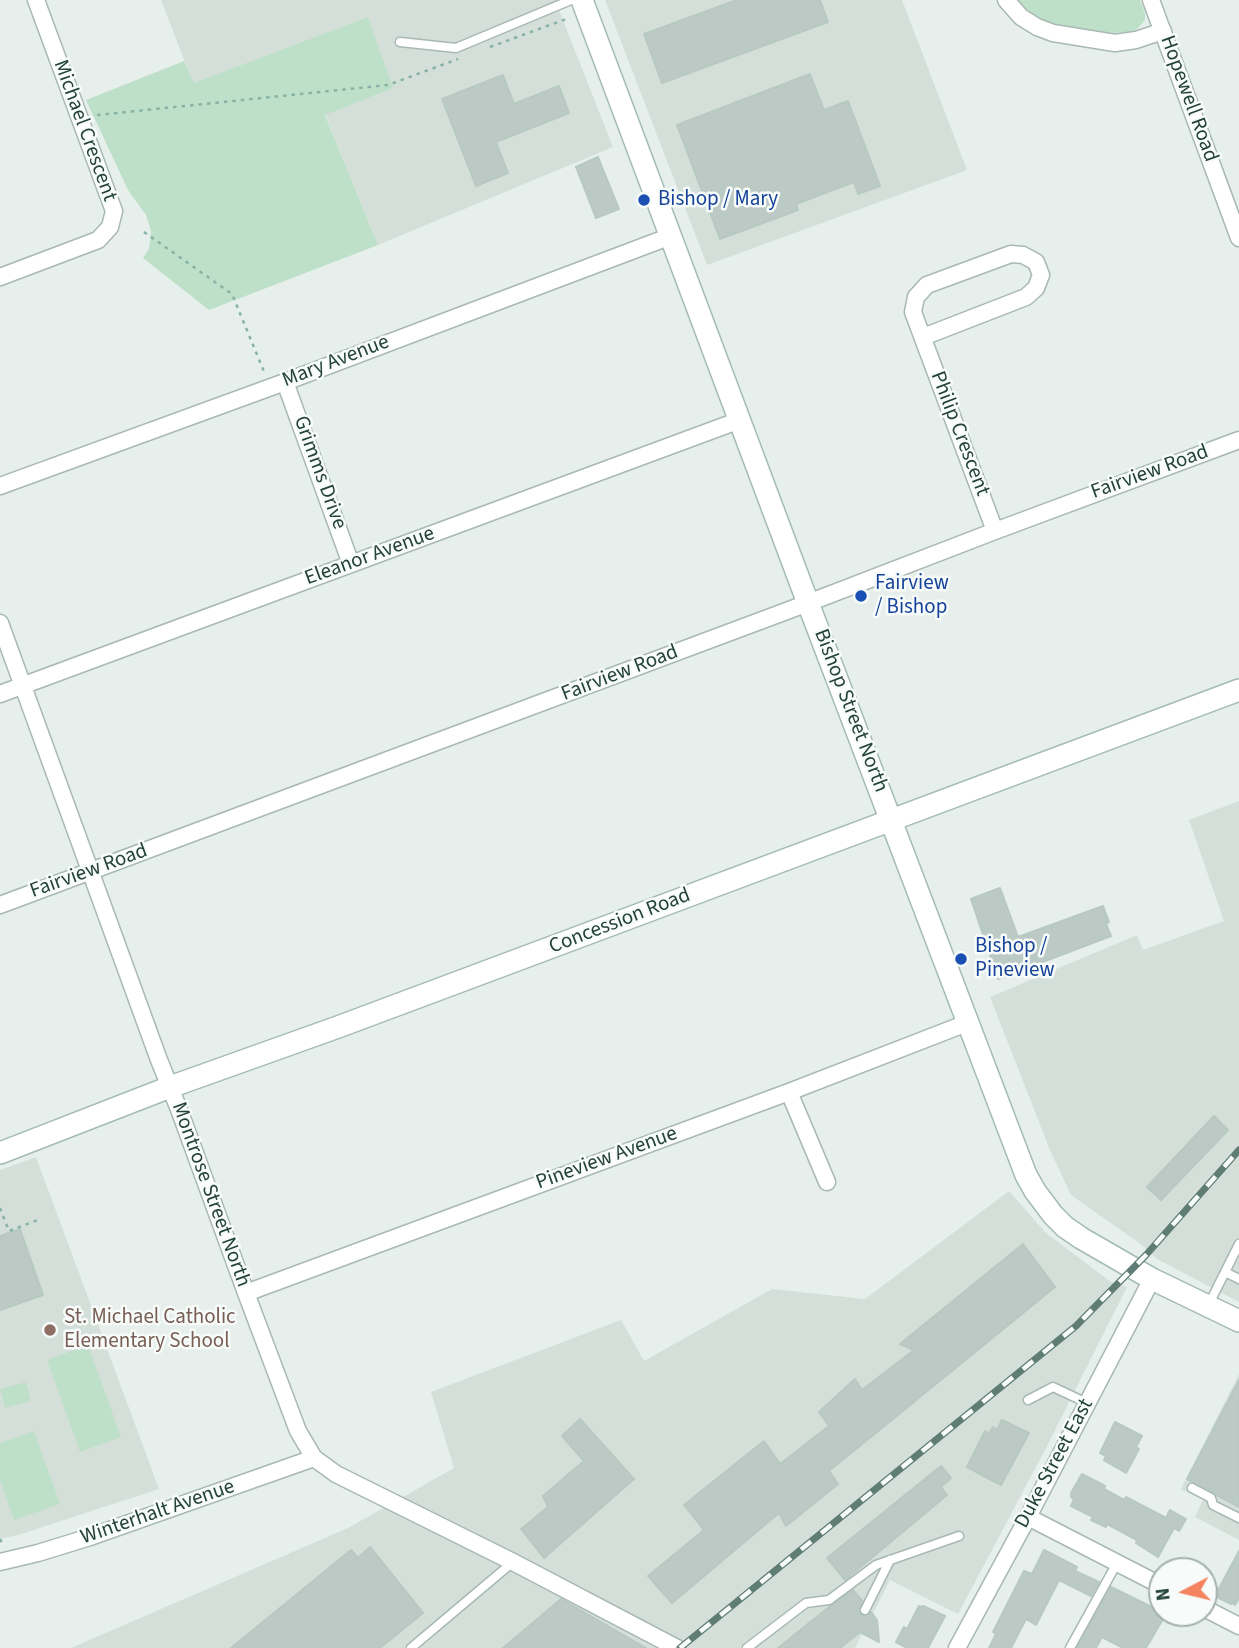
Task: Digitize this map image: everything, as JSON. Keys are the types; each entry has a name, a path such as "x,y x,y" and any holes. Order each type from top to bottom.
{"main road":[{"name":"Bishop Street North","path":"582,0 1018,1157 1035,1191 1065,1227 1152,1279 1239,1321"},
{"name":"Concession Road","path":"0,1153 170,1087 350,1023 1239,690"}],"street":[{"name":"Michael Crescent","path":"0,277 98,240 110,227 114,211 36,0"},
{"path":"1006,0 1021,17 1053,33 1115,43 1136,40 1163,31"},
{"name":"Hopewell Road","path":"1151,0 1239,238"},
{"name":"Mary Avenue","path":"0,486 671,236"},
{"name":"Philip Crescent","path":"923,337 1026,297 1036,288 1041,275 1036,262 1023,255 1011,254 927,285 916,297 913,312 995,531"},
{"name":"Grimms Drive","path":"278,384 351,564"},
{"name":"Eleanor Avenue","path":"0,694 740,419"},
{"name":"Fairview Road","path":"0,905 1239,440"},
{"name":"Montrose Street North","path":"0,623 246,1293 298,1431 314,1458 337,1474 513,1562 668,1646"},
{"name":"Pineview Avenue","path":"246,1293 967,1023"},
{"path":"789,1091 827,1182"},
{"name":"Duke Street East","path":"957,1648 1152,1279"},
{"name":"Winterhalt Avenue","path":"0,1562 90,1537 314,1458"},
{"path":"1028,1517 1148,1579"},
{"path":"1218,1615 1239,1626"}],"lane":[{"path":"400,41 456,48 554,4 571,0"},
{"path":"1208,1306 1239,1244"},
{"path":"1225,1272 1239,1279"},
{"path":"1028,1400 1053,1387 1087,1403"},
{"path":"1192,1488 1211,1498 1213,1505 1239,1518"},
{"path":"747,1648 806,1603 829,1600 876,1564 959,1536"},
{"path":"866,1610 890,1560"},
{"path":"411,1648 513,1562"},
{"path":"1070,1648 1117,1563"}],"path":[{"path":"97,115 388,85"},
{"path":"144,232 232,294 278,384"},
{"path":"0,1208 9,1231 38,1220"}],"shaded area":[{"path":"161,0 555,0 613,147 378,245 325,114 193,83"},
{"path":"605,0 902,0 967,170 707,265"},
{"path":"1239,801 1239,1302 1157,1259 1142,1245 1071,1195 1050,1150 990,997 1137,935 1143,950 1224,921 1189,820"},
{"name":"St. Michael Catholic Elementary School","path":"36,1157 159,1489 0,1539 0,1170"},
{"path":"1009,1191 1046,1233 1111,1282 1127,1287 958,1614 890,1580 855,1648 71,1648 348,1528 454,1468 431,1392 621,1320 644,1361 772,1289 865,1299"},
{"path":"1239,1374 1239,1540 1195,1517 1203,1500 1181,1489"}],"green space":[{"path":"1018,0 1140,0 1145,20 1132,32 1109,33 1039,19"},
{"path":"368,17 393,88 325,115 378,245 209,310 143,258 149,249 151,231 146,215 128,190 86,100 184,61 194,83"},
{"path":"88,1345 121,1437 80,1452 47,1360"},
{"path":"26,1382 31,1401 5,1408 0,1389"},
{"path":"34,1431 60,1504 14,1520 0,1480 0,1443"}],"building":[{"path":"737,0 820,0 828,22 662,83 644,34"},
{"path":"810,74 824,110 848,101 880,186 858,194 854,182 796,204 798,210 720,239 677,125"},
{"path":"503,75 514,104 559,86 569,113 496,142 508,173 476,186 442,99"},
{"path":"598,157 619,209 596,218 576,167"},
{"path":"1000,888 1018,937 1103,906 1111,936 998,979 971,899"},
{"path":"1214,1116 1228,1130 1161,1200 1147,1187"},
{"path":"20,1229 43,1295 0,1310 0,1236"},
{"path":"1023,1244 1055,1287 829,1471 838,1484 786,1526 779,1513 672,1603 648,1576 704,1530 684,1505 764,1441 780,1464 829,1426 819,1412 855,1379 862,1390 914,1350 900,1344"},
{"path":"1239,1380 1239,1507 1187,1479"},
{"path":"580,1419 634,1479 544,1558 521,1529 548,1507 543,1496 584,1461 562,1436"},
{"path":"1002,1420 1029,1433 1001,1485 967,1467 985,1431 989,1434 993,1427 997,1430"},
{"path":"1115,1422 1142,1436 1136,1447 1139,1449 1126,1473 1104,1460 1106,1456 1100,1453"},
{"path":"941,1466 951,1478 941,1487 947,1495 845,1580 827,1558"},
{"path":"1082,1474 1124,1500 1126,1497 1166,1518 1170,1510 1186,1519 1179,1531 1174,1528 1158,1557 1136,1543 1137,1540 1107,1524 1106,1527 1091,1520 1093,1517 1071,1506 1074,1499 1071,1493"},
{"path":"370,1547 423,1613 380,1648 231,1648 351,1550 358,1558"},
{"path":"1044,1550 1077,1567 1075,1571 1099,1582 1091,1596 1059,1580 1036,1625 1026,1619 1011,1648 989,1648 996,1634 993,1632 1024,1571 1032,1574"},
{"path":"1239,1551 1239,1598 1235,1605 1218,1598 1218,1590"},
{"path":"1111,1587 1148,1605 1148,1627 1158,1627 1146,1648 1123,1648 1102,1637 1096,1648 1077,1648"},
{"path":"853,1590 862,1601 858,1610 860,1614 866,1616 871,1612 877,1620 879,1642 860,1632 840,1648 778,1648 829,1607"},
{"path":"561,1599 646,1648 503,1648"},
{"path":"919,1606 945,1616 928,1648 907,1648 896,1642 904,1627 907,1629"}],"railway":[{"path":"680,1648 1076,1326 1146,1255 1239,1150"}],"place":[{"name":"Bishop / Mary","path":"644,200"},
{"name":"Fairview / Bishop","path":"861,596"},
{"name":"Bishop / Pineview","path":"961,959"},
{"name":"St. Michael Catholic Elementary School","path":"50,1330"}]}
